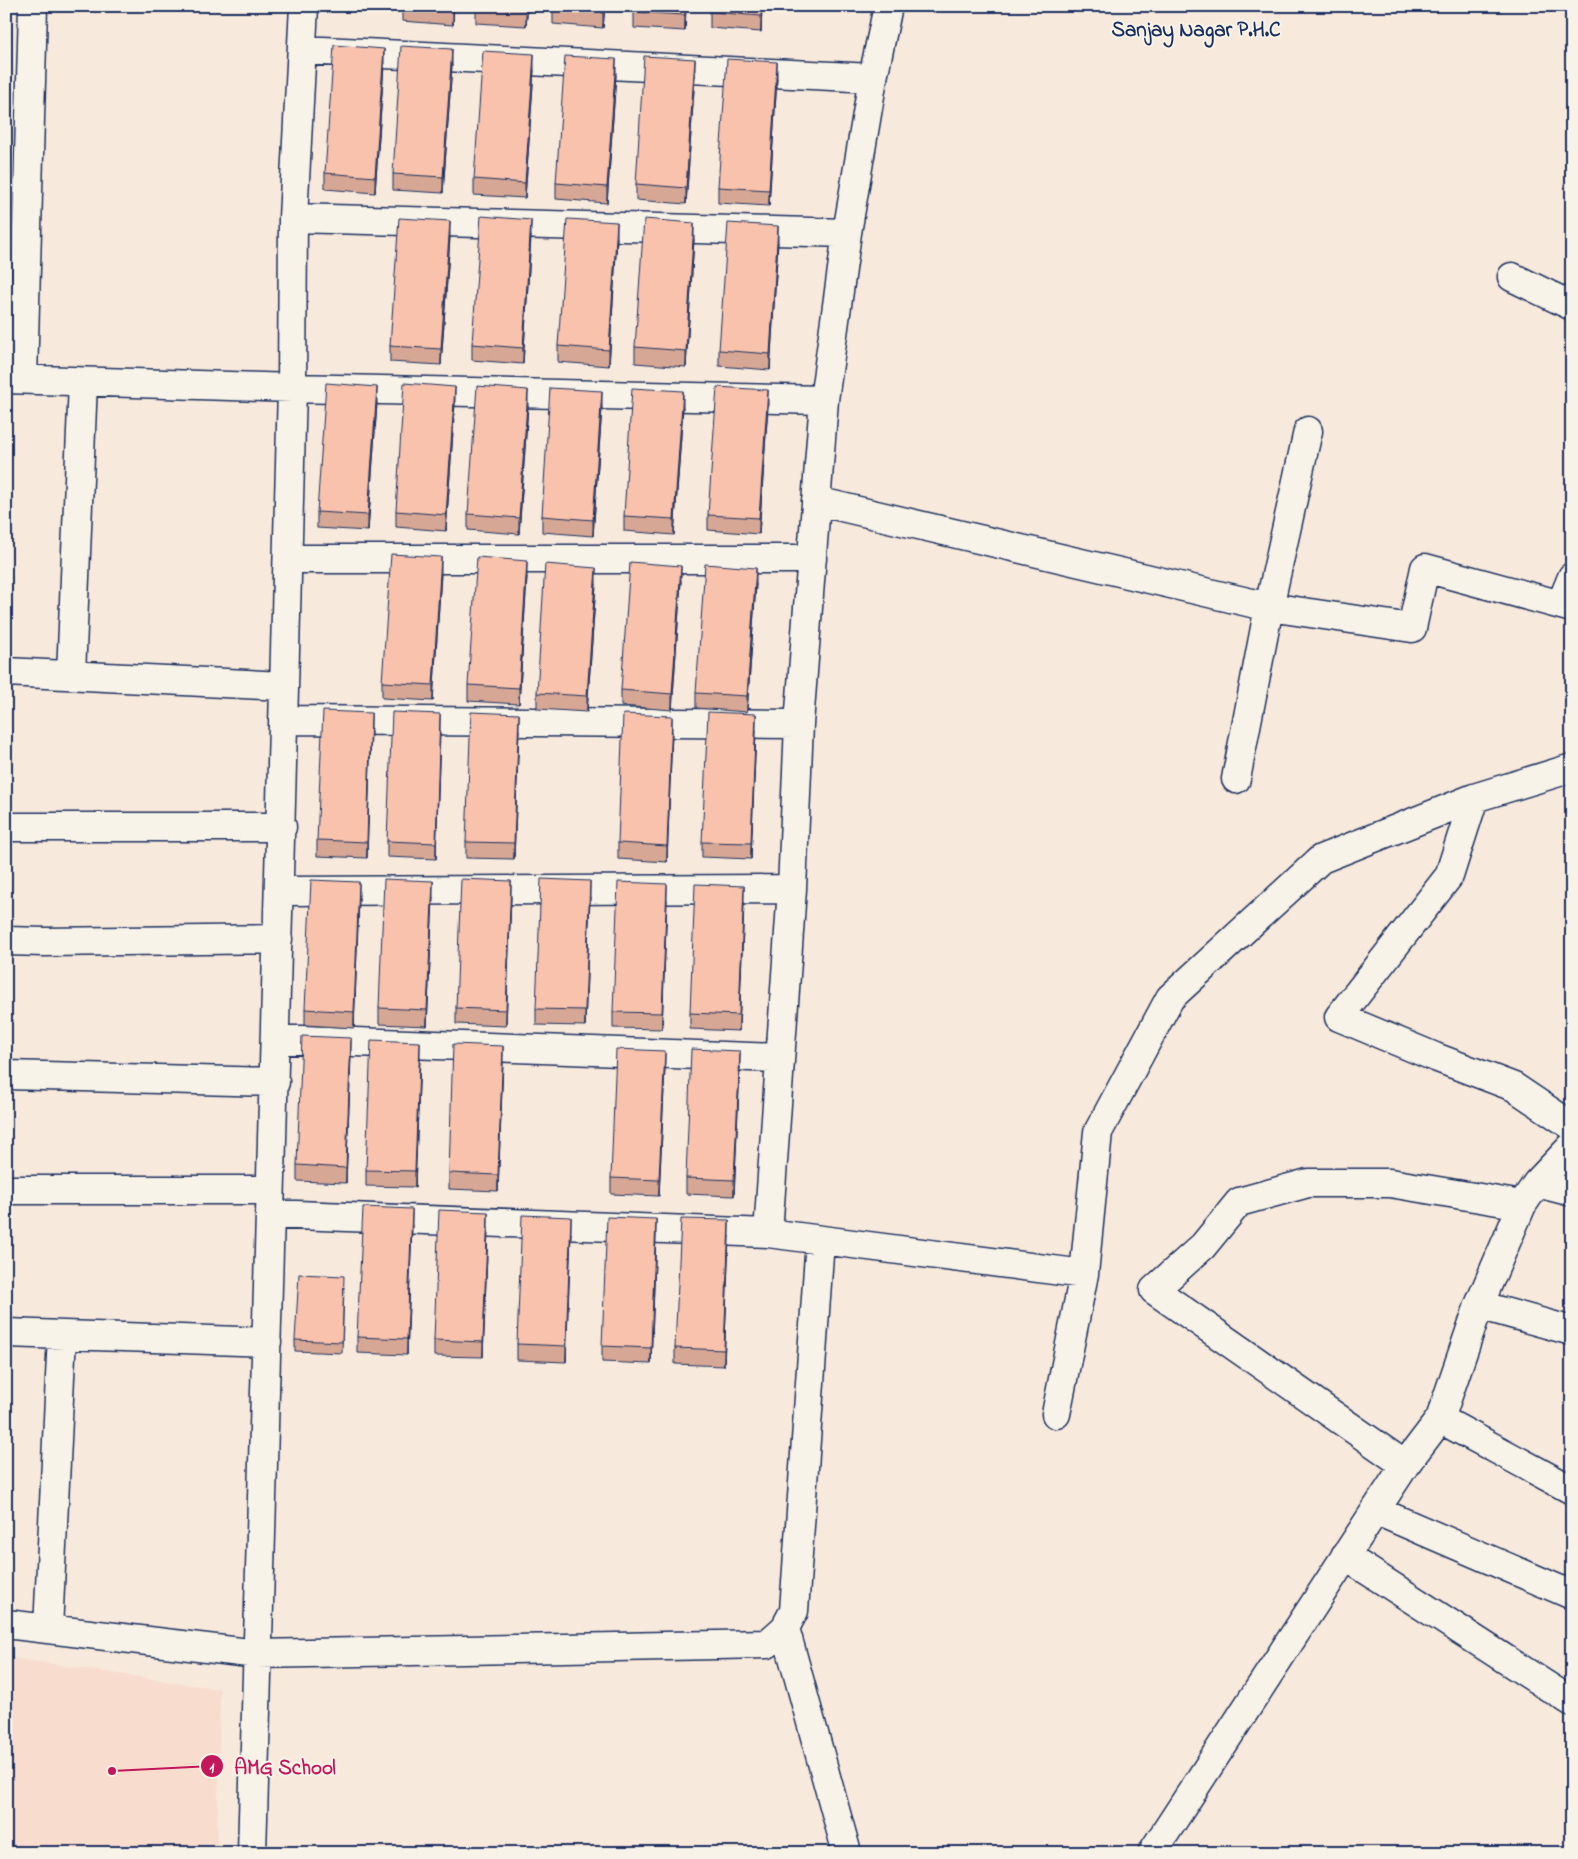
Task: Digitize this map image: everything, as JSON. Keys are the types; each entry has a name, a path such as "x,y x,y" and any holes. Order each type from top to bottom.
{"street":[{"path":"33,6 14,379 292,388 824,400"},
{"path":"252,1853 267,1342 269,1202 282,827 292,388 293,218 304,6"},
{"path":"768,1233 792,889 799,724 824,400 846,233 873,78 888,6"},
{"path":"303,50 873,78"},
{"path":"293,218 846,233"},
{"path":"1512,277 1572,306"},
{"path":"71,676 83,382"},
{"path":"1236,779 1270,607 1308,431"},
{"path":"816,501 1270,607 1412,628 1424,568 1566,606 1572,577"},
{"path":"288,559 812,559"},
{"path":"6,672 284,686"},
{"path":"283,720 799,724"},
{"path":"1056,1414 1084,1274 1098,1132 1170,998 1321,859 1474,798 1572,768"},
{"path":"1474,798 1449,876 1340,1017 1435,1057 1514,1087 1572,1126"},
{"path":"6,827 282,827"},
{"path":"279,892 792,889"},
{"path":"6,941 278,939"},
{"path":"275,1039 780,1058"},
{"path":"6,1075 274,1082"},
{"path":"1152,1853 1345,1556 1377,1511 1405,1465 1440,1420 1479,1306 1522,1206 1537,1183 1572,1146"},
{"path":"1405,1465 1154,1290 1203,1246 1238,1202 1308,1183 1390,1183 1522,1206"},
{"path":"1537,1183 1572,1192"},
{"path":"6,1190 269,1202 768,1233 1084,1274"},
{"path":"6,1624 257,1654 767,1644 785,1628 794,1611 820,1240"},
{"path":"1479,1306 1572,1331"},
{"path":"6,1333 267,1342"},
{"path":"48,1628 62,1335"},
{"path":"1440,1420 1572,1490"},
{"path":"1377,1511 1572,1595"},
{"path":"1345,1556 1572,1702"},
{"path":"785,1628 847,1853"}],"shaded area":[{"path":"6,1657 220,1689 217,1853 6,1853"}],"building":[{"path":"415,6 453,6 453,9"},
{"path":"476,6 527,6 526,10"},
{"path":"553,6 604,6 603,12 553,8"},
{"path":"634,6 685,6 685,15 634,12"},
{"path":"710,6 761,6 761,16 710,12"},
{"path":"334,45 384,49 375,177 325,173"},
{"path":"401,46 452,49 443,177 393,174"},
{"path":"483,51 534,54 525,183 474,179"},
{"path":"565,56 616,59 607,187 556,183"},
{"path":"644,56 695,59 686,188 636,184"},
{"path":"727,59 777,62 769,190 718,187"},
{"path":"481,216 531,220 523,348 472,344"},
{"path":"399,218 450,221 441,349 390,346"},
{"path":"567,219 617,222 609,350 558,346"},
{"path":"644,219 694,223 686,351 635,347"},
{"path":"728,223 778,226 770,354 719,350"},
{"path":"326,383 377,387 368,515 317,512"},
{"path":"404,383 455,387 446,515 396,511"},
{"path":"477,386 528,390 519,518 468,514"},
{"path":"717,387 768,390 759,518 708,515"},
{"path":"550,388 602,391 593,520 542,516"},
{"path":"632,388 683,391 674,519 624,516"},
{"path":"391,554 441,557 433,685 382,682"},
{"path":"477,557 527,561 519,688 468,685"},
{"path":"630,562 681,566 672,694 621,690"},
{"path":"545,564 596,568 587,696 537,693"},
{"path":"705,564 756,568 747,696 696,693"},
{"path":"323,711 371,713 367,842 317,840"},
{"path":"392,712 440,714 436,843 387,841"},
{"path":"471,712 519,714 514,843 466,842"},
{"path":"708,712 756,714 751,843 702,842"},
{"path":"623,714 672,716 667,846 618,843"},
{"path":"384,879 433,881 427,1010 379,1008"},
{"path":"461,879 511,881 506,1010 456,1008"},
{"path":"541,879 590,881 585,1010 536,1009"},
{"path":"311,880 359,882 354,1012 305,1009"},
{"path":"618,882 667,884 662,1013 613,1012"},
{"path":"695,884 744,886 739,1015 690,1013"},
{"path":"302,1036 351,1038 346,1168 297,1165"},
{"path":"371,1040 420,1042 415,1171 366,1170"},
{"path":"453,1044 503,1046 498,1175 449,1173"},
{"path":"616,1049 665,1051 659,1180 611,1178"},
{"path":"691,1049 740,1051 734,1180 686,1178"},
{"path":"363,1207 412,1209 407,1339 357,1337"},
{"path":"439,1210 488,1212 483,1342 434,1340"},
{"path":"522,1215 571,1217 566,1346 517,1344"},
{"path":"607,1217 656,1219 651,1348 602,1346"},
{"path":"681,1219 729,1220 724,1350 675,1348"},
{"path":"299,1274 344,1276 342,1342 295,1340"}],"place":[{"name":"AMG School","path":"112,1771"}],"district":[{"name":"Sanjay Nagar P.H.C","path":"1196,31"}]}
